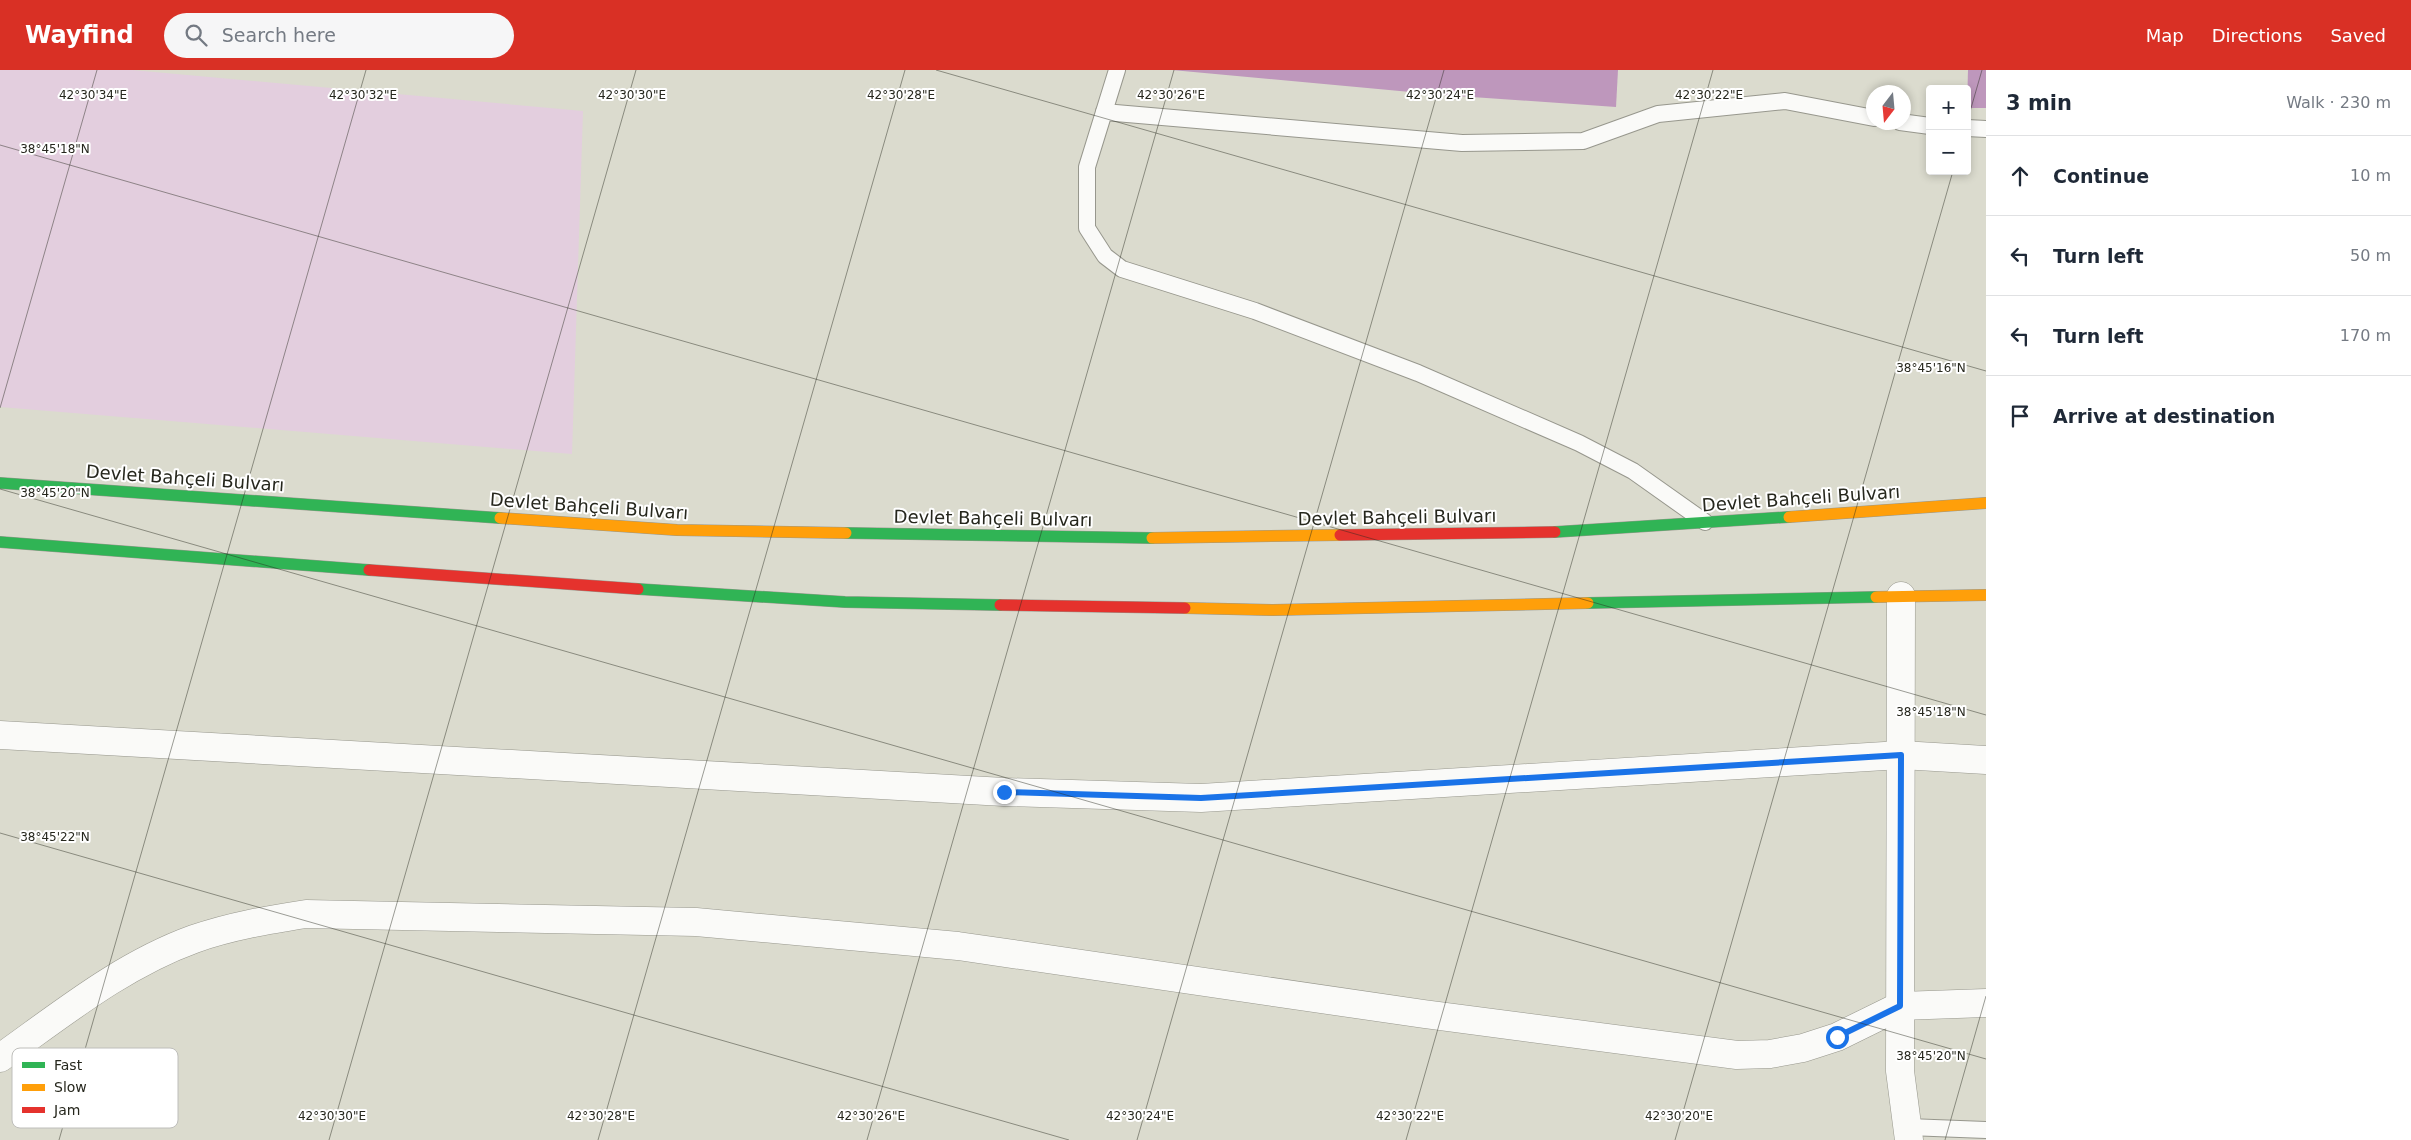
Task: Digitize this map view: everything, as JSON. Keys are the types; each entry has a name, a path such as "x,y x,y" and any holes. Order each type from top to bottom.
{"highway":[{"name":"Devlet Bahçeli Bulvarı","path":"0,483 687,530 1127,538 1571,532 1986,503"},
{"path":"0,542 415,574 845,602 1273,610 1986,595"}],"street":[{"path":"1901,596 1900,1070 1909,1133"},
{"path":"0,736 1004,792 1201,798 1901,755 1986,760"},
{"path":"14,1048 87,995 136,965 194,939 245,924 306,914 696,922 958,946 1434,1015 1736,1054 1770,1054 1804,1048 1837,1037 1900,1006 1986,1003"},
{"path":"0,1058 12,1049"}],"lane":[{"path":"1117,70 1087,167 1087,228 1105,256 1122,269 1255,311 1418,373 1579,443 1633,471 1705,522"},
{"path":"1104,112 1462,142 1583,141 1658,114 1785,101 1866,116"},
{"path":"1911,123 1926,125"},
{"path":"1971,128 1986,129"},
{"path":"1909,1133 1986,1130"}],"shaded area":[{"path":"0,70 132,70 583,111 572,454 0,407"},
{"path":"1172,70 1618,70 1616,107 1443,95"},
{"path":"1968,70 1986,70 1986,108 1971,108 1971,85 1968,85"}],"traffic: fast":[{"path":"0,483 500,518"},
{"path":"1555,532 1789,517"},
{"path":"846,533 1152,538"},
{"path":"0,542 369,570"},
{"path":"638,589 845,602 1000,605"},
{"path":"1588,603 1876,597"}],"traffic: slow":[{"path":"1789,517 1986,503"},
{"path":"500,518 677,530 846,533"},
{"path":"1152,538 1340,535"},
{"path":"1876,597 1986,595"},
{"path":"1185,608 1273,610 1588,603"}],"traffic: jam":[{"path":"1340,535 1555,532"},
{"path":"369,570 638,589"},
{"path":"1000,605 1185,608"}],"route":[{"path":"1004,792 1201,798 1901,755 1900,1006 1837,1037"}]}
